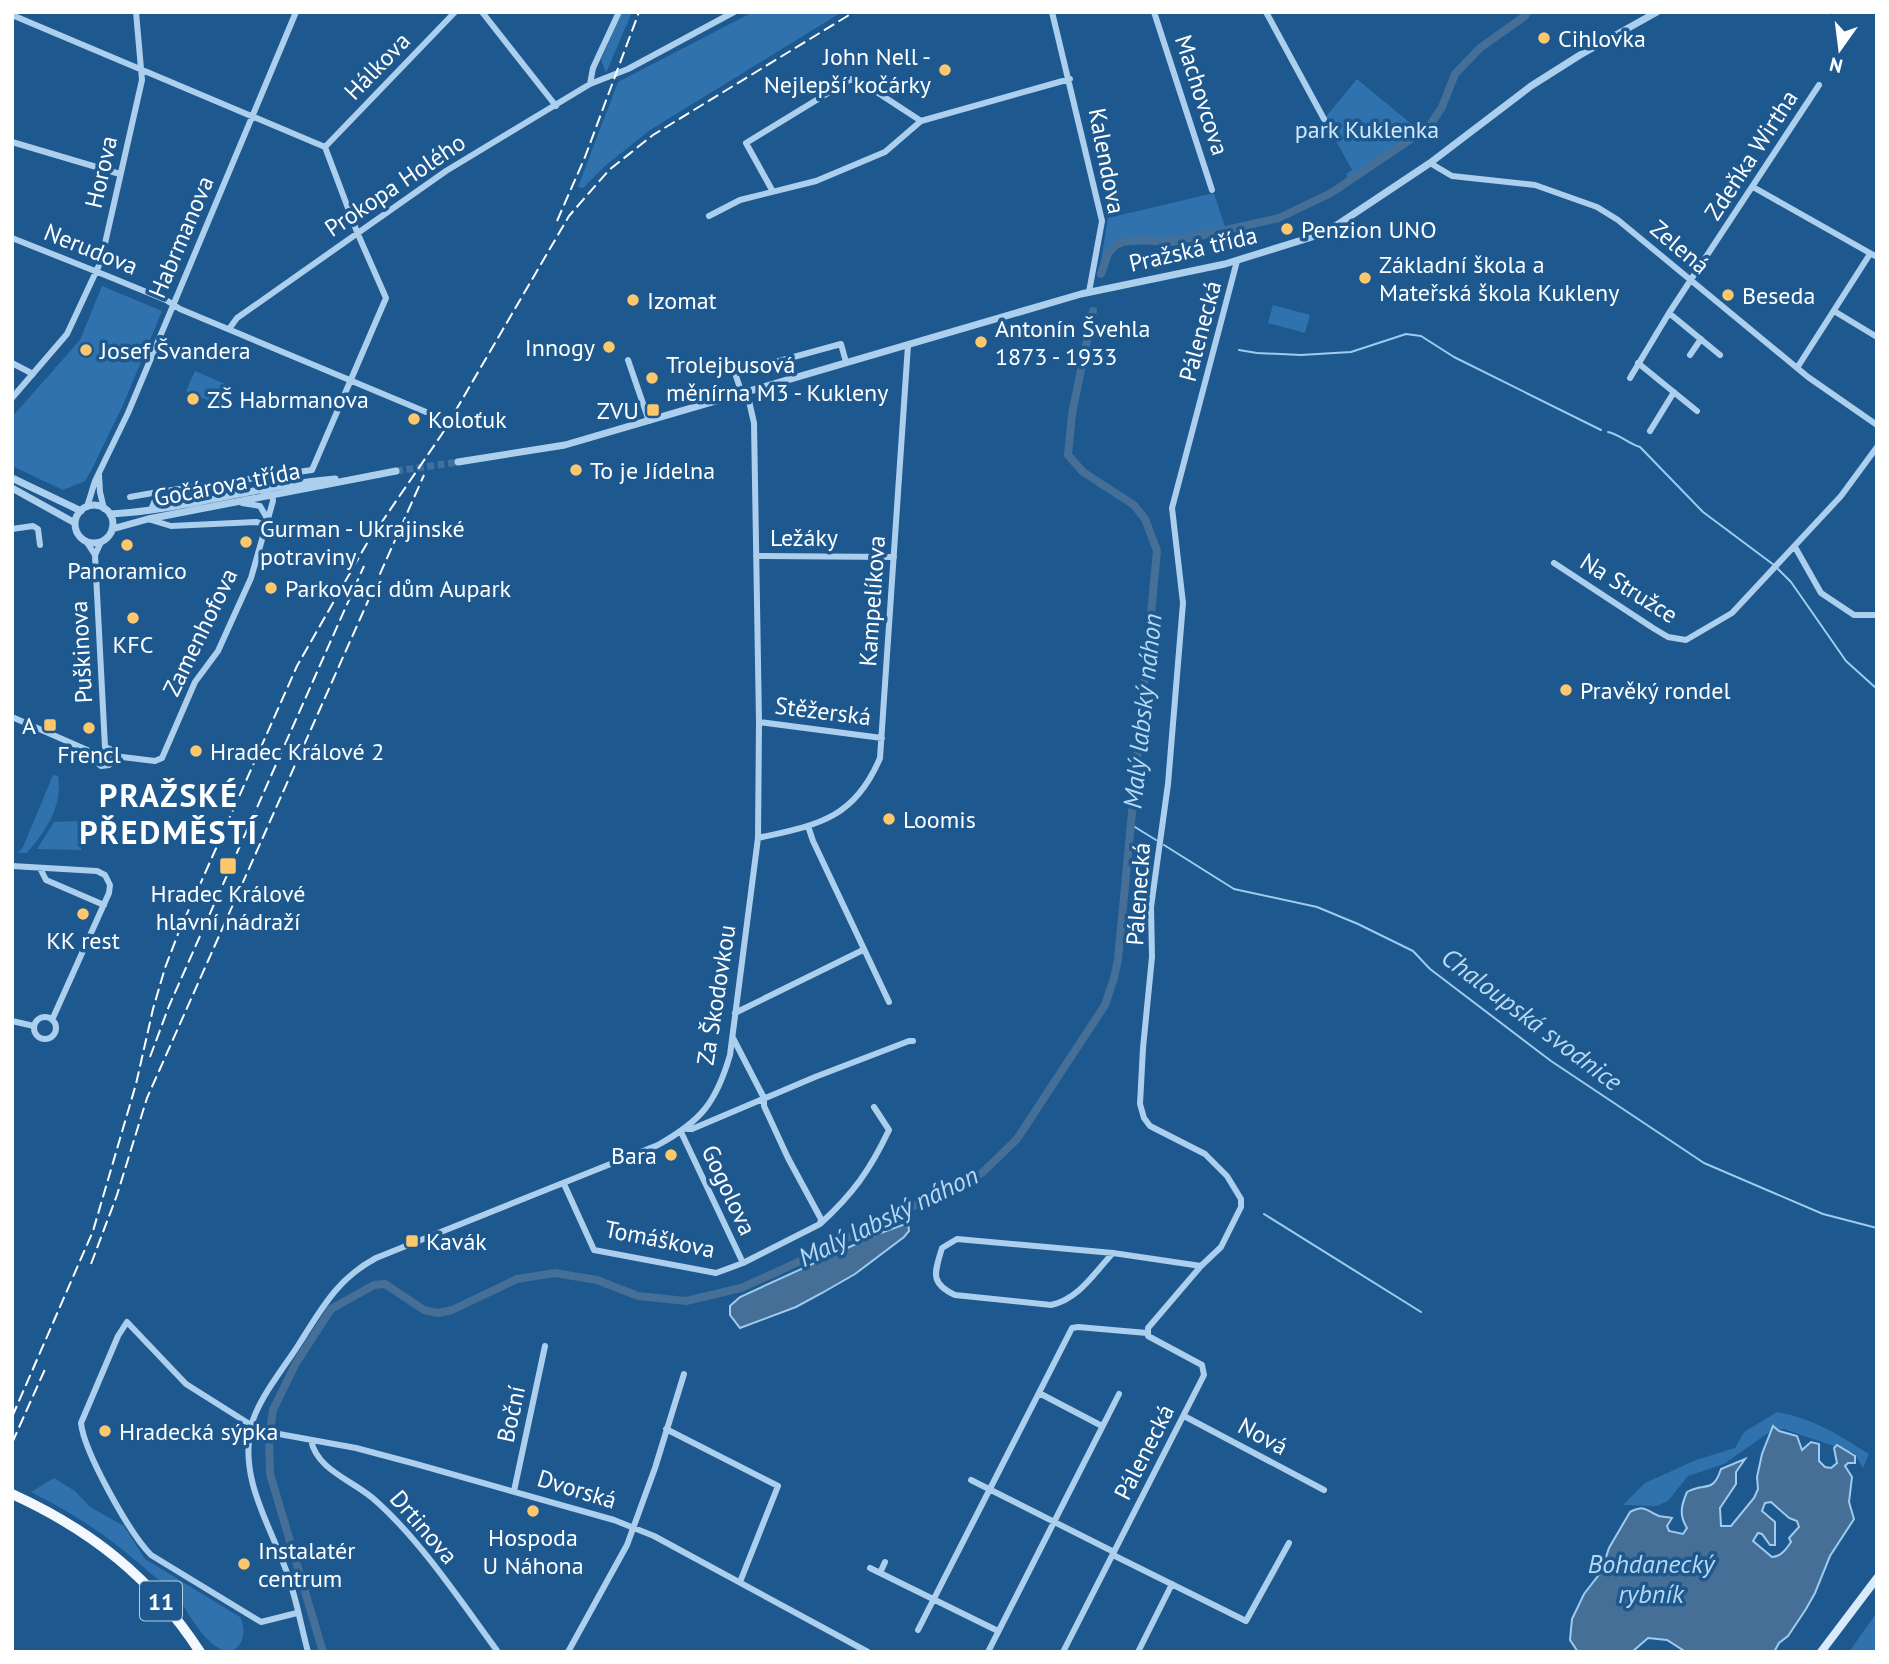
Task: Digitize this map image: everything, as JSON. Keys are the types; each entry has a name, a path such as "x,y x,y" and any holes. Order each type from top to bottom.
{"main road":[{"name":"11","path":"12,1494 72,1524 113,1553 171,1613 200,1652"},
{"path":"1821,1652 1877,1578"}],"street":[{"name":"Horova","path":"12,398 66,334 101,261 142,80 136,12"},
{"name":"Habrmanova","path":"84,509 94,481 174,305 296,12"},
{"name":"Hálkova","path":"325,147 455,12"},
{"path":"482,12 556,106"},
{"path":"590,85 593,68 619,12"},
{"name":"Prokopa Holého","path":"229,329 237,318 446,171 590,85 628,69 734,12"},
{"name":"Kalendova","path":"1053,12 1102,220 1089,292"},
{"name":"Machovcova","path":"1154,12 1212,190"},
{"path":"1266,12 1324,118"},
{"name":"Pražská třída","path":"458,462 565,444 1089,292 1237,261 1312,237 1337,225 1430,163 1531,86 1657,12"},
{"path":"12,15 325,147 357,232 386,298 350,380"},
{"path":"772,190 746,143 851,79 869,87 921,121"},
{"name":"Kalendova","path":"709,216 740,200 816,181 885,152 921,121 1070,79"},
{"name":"Zdeňka Wirtha","path":"1630,378 1669,313 1819,85"},
{"path":"12,142 120,174"},
{"name":"Zelená","path":"1430,163 1447,175 1524,182 1597,207 1618,220 1819,386 1877,425"},
{"path":"1753,187 1874,256 1797,368"},
{"name":"Nerudova","path":"12,238 426,412"},
{"name":"Pálenecká","path":"1063,1652 1204,1375 1202,1365 1147,1333 1154,1320 1221,1247 1241,1207 1241,1199 1227,1176 1205,1154 1150,1126 1144,1118 1140,1104 1153,957 1151,907 1168,784 1183,603 1172,508 1237,261"},
{"path":"1834,311 1877,337"},
{"path":"1669,313 1720,355"},
{"path":"1690,355 1700,339"},
{"path":"745,393 735,373 841,344 846,362"},
{"name":"Kampelíkova","path":"758,838 808,826 841,812 850,804 877,766 883,738 908,345"},
{"path":"628,360 649,421"},
{"path":"12,363 33,374"},
{"path":"1638,363 1697,411"},
{"name":"Gočárova třída","path":"130,497 313,469 350,380"},
{"path":"1650,431 1674,392"},
{"name":"Za Škodovkou","path":"308,1652 289,1578 254,1492 249,1463 251,1425 259,1407 320,1311 348,1275 394,1250 564,1184 658,1145 684,1131 706,1109 721,1085 732,1036 758,838 759,722 754,423 745,393"},
{"path":"1877,447 1841,496 1795,547 1821,593 1854,615 1877,615"},
{"name":"Gočárova třída","path":"112,529 148,519 396,471"},
{"path":"99,475 100,492 107,512 112,529 107,538 101,541 86,541 77,532 75,523 84,509 96,505 107,512"},
{"path":"12,478 84,509"},
{"name":"Gočárova třída","path":"107,512 151,510 260,489 349,479"},
{"path":"12,488 75,523"},
{"path":"260,489 272,495"},
{"name":"Gočárova třída","path":"151,510 158,492"},
{"name":"Zamenhofova","path":"114,756 155,761 163,758 198,676 218,651 251,578 268,524 273,504 272,495"},
{"path":"148,519 171,526 268,524 265,513 258,505 231,503"},
{"path":"12,528 33,526 38,529 40,545"},
{"name":"Puškinova","path":"86,541 95,555"},
{"name":"Puškinova","path":"101,541 95,555 105,747"},
{"name":"Na Stružce","path":"1554,563 1660,632 1677,640 1686,640 1732,613 1795,547"},
{"name":"Ležáky","path":"757,556 894,557"},
{"path":"12,717 94,753"},
{"name":"Stěžerská","path":"759,722 883,738"},
{"path":"105,747 110,749 114,756 109,765 101,766 94,760 94,753 98,748 105,747"},
{"path":"808,826 889,1002"},
{"path":"12,866 101,872 109,881 110,893 52,1020"},
{"path":"40,867 46,880 104,905"},
{"path":"735,1013 863,950"},
{"path":"34,1026 41,1018 52,1020"},
{"path":"34,1026 37,1036 47,1039 55,1032 52,1020"},
{"path":"12,1021 34,1026"},
{"path":"732,1036 764,1098 764,1105 821,1219 821,1224"},
{"path":"684,1131 913,1041"},
{"name":"Tomáškova","path":"564,1184 594,1250 716,1273 743,1263 821,1224 844,1203 864,1177 889,1130 874,1107"},
{"name":"Gogolova","path":"684,1131 743,1263"},
{"path":"1113,1254 1076,1295 1065,1302 1043,1306 955,1295 942,1289 937,1283 936,1270 942,1248 957,1239 1113,1254 1201,1266"},
{"path":"251,1425 186,1384 127,1322 118,1336 81,1423 82,1436 112,1494 143,1547 151,1555 261,1622 297,1613"},
{"path":"918,1630 1073,1327 1147,1333"},
{"name":"Boční","path":"514,1491 545,1346"},
{"path":"568,1652 627,1545 684,1374"},
{"path":"1039,1393 1102,1426"},
{"path":"988,1652 1119,1394"},
{"name":"Nová","path":"1184,1416 1324,1490"},
{"name":"Dvorská","path":"251,1425 268,1432 356,1448 588,1511 634,1528 740,1582 865,1651"},
{"path":"666,1429 778,1486 740,1582"},
{"name":"Drtinova","path":"312,1440 313,1451 324,1464 376,1500 406,1533 498,1652"},
{"path":"971,1480 1245,1620 1249,1619 1289,1543"},
{"path":"880,1573 885,1562"},
{"path":"870,1568 998,1631"},
{"path":"1138,1652 1172,1584"}],"green space":[{"path":"622,12 632,12 606,73 601,60"},
{"path":"753,12 842,12 650,130 605,166 583,188 578,187 618,82"},
{"name":"park Kuklenka","path":"1357,79 1421,132 1350,181 1346,174 1352,170 1324,119"},
{"path":"1214,193 1227,233 1175,244 1120,245 1113,252 1106,272 1099,273 1108,218"},
{"path":"102,286 162,311 123,405 91,471 85,481 63,490 12,466 12,417 80,340"},
{"path":"1273,305 1310,315 1305,333 1268,323"},
{"path":"195,371 232,387 223,407 186,391"},
{"path":"53,775 58,776 59,787 52,818 27,853 18,853 23,847"},
{"path":"80,821 81,850 37,849 54,822"},
{"path":"1777,1412 1814,1423 1869,1454 1863,1468 1854,1453 1784,1429 1777,1430 1773,1426 1771,1431 1724,1464 1688,1476 1668,1501 1657,1506 1623,1505 1645,1483 1696,1460 1735,1448 1744,1432"},
{"path":"54,1478 75,1491 90,1507 124,1526 145,1559 240,1617 243,1635 239,1646 230,1651 215,1646 201,1632 169,1587 93,1528 31,1492"},
{"path":"1877,1612 1877,1652 1849,1652"}],"water":[{"path":"908,1223 909,1231 904,1237 855,1274 796,1307 740,1328 730,1315 730,1306 740,1297"},
{"name":"Bohdanecký rybník","path":"1773,1426 1779,1431 1797,1436 1802,1450 1811,1442 1819,1444 1819,1461 1825,1467 1831,1468 1837,1463 1834,1448 1837,1445 1855,1456 1855,1463 1845,1466 1852,1477 1849,1502 1854,1519 1830,1556 1806,1609 1774,1652 1686,1652 1667,1640 1648,1638 1632,1652 1578,1652 1570,1640 1572,1619 1584,1594 1601,1572 1609,1548 1630,1512 1643,1508 1659,1516 1672,1518 1667,1526 1669,1531 1683,1534 1687,1528 1682,1510 1687,1492 1711,1485 1721,1469 1745,1459 1736,1472 1736,1484 1720,1508 1721,1526 1731,1526 1758,1489 1757,1477 1762,1454","holes":["1771,1502 1789,1518 1797,1521 1799,1527 1789,1538 1791,1542 1781,1554 1772,1557 1753,1541 1758,1533 1762,1534 1770,1545 1775,1545 1775,1522 1762,1511 1765,1503"]}],"waterway":[{"name":"Malý labský náhon","path":"1101,274 1108,253 1123,242 1172,242 1279,218 1331,193 1429,127 1442,107 1455,74 1480,48 1527,12"},
{"name":"Malý labský náhon","path":"323,1652 270,1474 269,1439 273,1410 296,1363 331,1309 374,1285 385,1284 424,1310 438,1313 452,1310 517,1279 555,1273 597,1280 638,1296 686,1301 741,1288 982,1173 1017,1139 1105,1005 1118,959 1157,551 1145,519 1134,505 1083,472 1068,455 1072,414 1093,311"},
{"path":"1239,350 1301,355 1351,352 1406,334 1421,336 1454,357 1601,430"},
{"path":"1608,432 1640,447 1703,512 1774,565"},
{"path":"1778,569 1791,582 1846,661 1877,689"},
{"name":"Chaloupská svodnice","path":"1130,824 1156,840"},
{"name":"Chaloupská svodnice","path":"1164,845 1234,889 1317,907 1413,951 1430,969 1551,1061 1704,1163 1823,1214 1877,1228"},
{"path":"1264,1214 1421,1312"}],"tunnel":[{"path":"396,471 458,462"}],"railway":[{"path":"557,221 585,157 639,12"},
{"path":"12,1417 93,1231 136,1084 153,1009 178,934 297,666 366,545 442,434 569,216 609,170 653,135 854,12"},
{"path":"91,1264 117,1195 147,1098 424,475"},
{"path":"150,1057 169,1006 364,566"},
{"path":"12,1443 46,1367"}],"place":[{"name":"Cihlovka","path":"1544,38"},
{"name":"John Nell - Nejlepší kočárky","path":"945,70"},
{"name":"Penzion UNO","path":"1287,229"},
{"name":"Základní škola a Mateřská škola Kukleny","path":"1365,278"},
{"name":"Beseda","path":"1728,295"},
{"name":"Izomat","path":"633,300"},
{"name":"Antonín Švehla 1873 - 1933","path":"981,342"},
{"name":"Innogy","path":"609,347"},
{"name":"Josef Švandera","path":"86,350"},
{"name":"Trolejbusová měnírna M3 - Kukleny","path":"652,378"},
{"name":"ZŠ Habrmanova","path":"193,399"},
{"name":"ZVU","path":"653,410"},
{"name":"Koloťuk","path":"414,419"},
{"name":"To je Jídelna","path":"576,470"},
{"name":"Gurman - Ukrajinské potraviny","path":"246,542"},
{"name":"Panoramico","path":"127,545"},
{"name":"Parkovací dům Aupark","path":"271,588"},
{"name":"KFC","path":"133,618"},
{"name":"Pravěký rondel","path":"1566,690"},
{"name":"A","path":"50,725"},
{"name":"Frencl","path":"89,728"},
{"name":"Hradec Králové 2","path":"196,751"},
{"name":"Loomis","path":"889,819"},
{"name":"Hradec Králové hlavní nádraží","path":"228,866"},
{"name":"KK rest","path":"83,914"},
{"name":"Bara","path":"671,1155"},
{"name":"Kavák","path":"412,1241"},
{"name":"Hradecká sýpka","path":"105,1431"},
{"name":"Hospoda U Náhona","path":"533,1511"},
{"name":"Instalatér centrum","path":"244,1564"}],"district":[{"name":"PRAŽSKÉ PŘEDMĚSTÍ","path":"169,814"}]}
